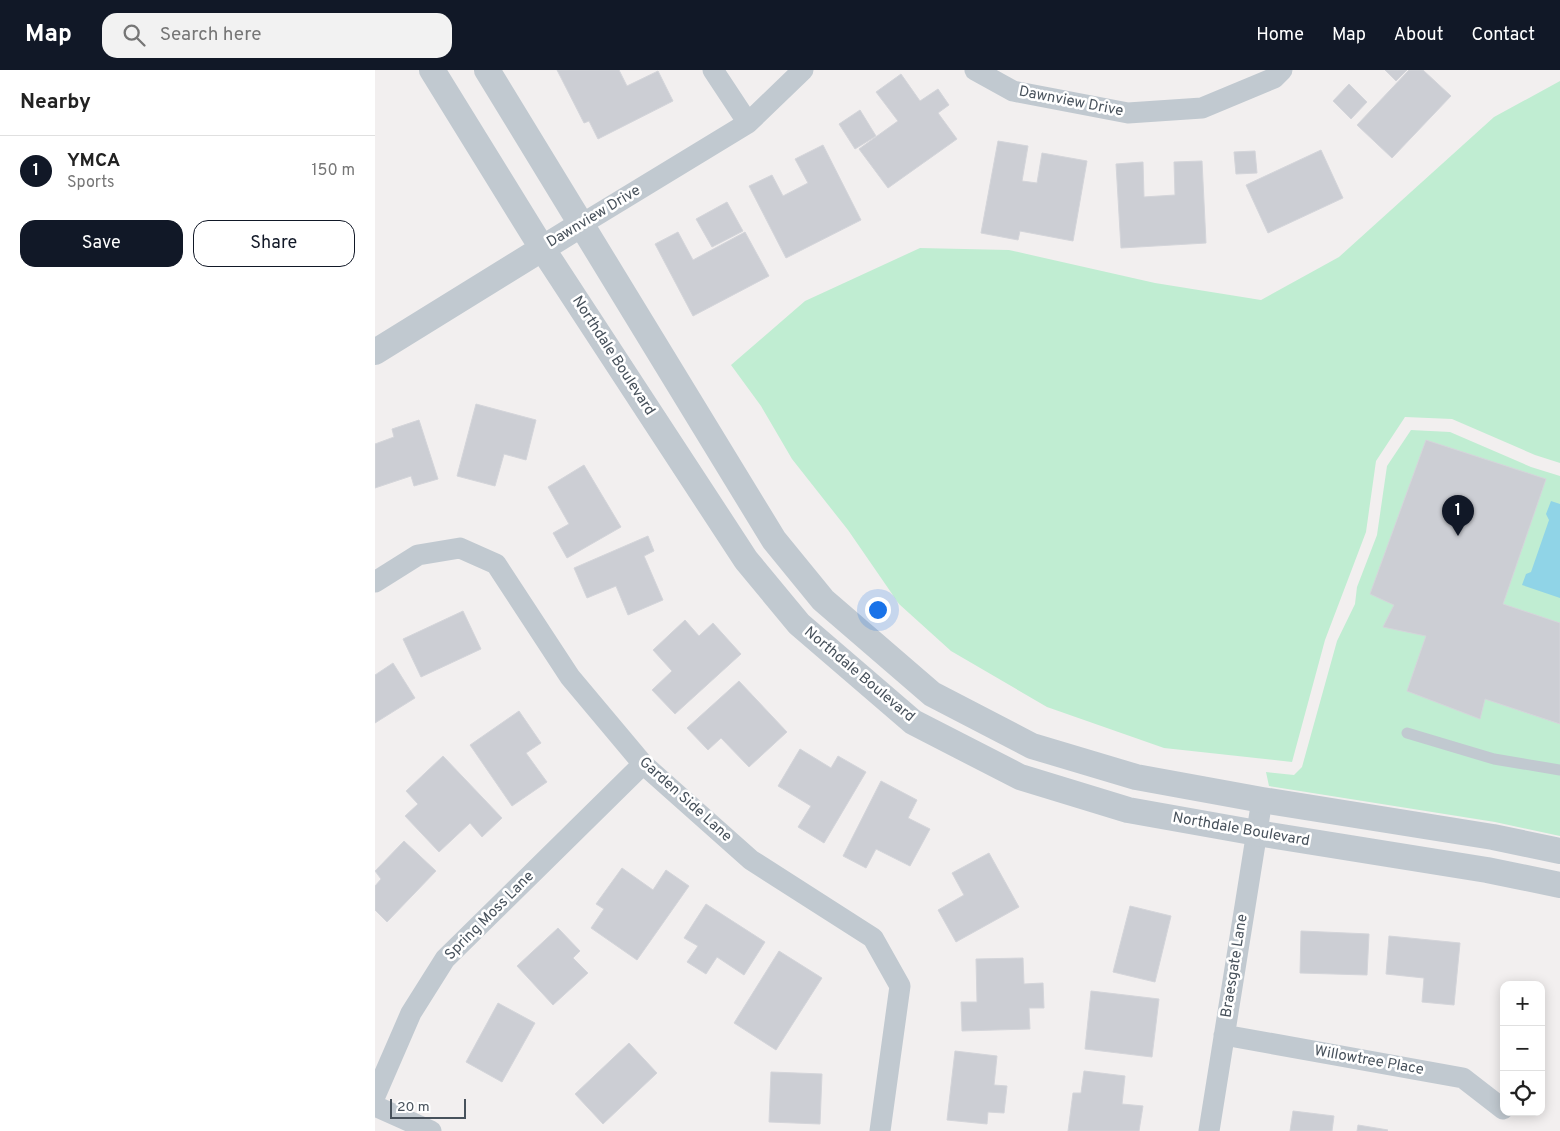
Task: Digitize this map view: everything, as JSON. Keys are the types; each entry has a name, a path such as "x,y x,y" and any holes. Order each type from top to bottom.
{"street":[{"name":"Northdale Boulevard","path":"432,70 543,248 746,560 799,624 913,722 1020,777 1128,810 1487,870 1560,886"},
{"path":"487,70 774,540 823,600 932,694 1032,746 1135,777 1262,800 1493,837 1560,851"},
{"path":"713,70 748,123"},
{"name":"Dawnview Drive","path":"375,352 748,123 803,70"},
{"name":"Dawnview Drive","path":"975,70 1013,91 1128,113 1202,108 1274,78 1282,70"},
{"name":"Garden Side Lane","path":"375,582 419,555 460,548 496,564 570,677 643,764 751,860 873,938 900,986 880,1131"},
{"name":"Spring Moss Lane","path":"375,1096 411,1012 445,960 643,764"},
{"name":"Braesgate Lane","path":"1209,1131 1262,800"},
{"name":"Willowtree Place","path":"1224,1035 1463,1078 1500,1107"},
{"path":"375,1106 431,1131"}],"lane":[{"path":"1407,733 1494,759 1560,770"}],"green space":[{"path":"1560,81 1560,463 1535,455 1452,419 1405,417 1376,461 1366,532 1325,640 1292,762 1164,748 1047,707 951,651 899,604 848,530 792,459 761,406 731,365 805,301 920,248 1009,250 1155,283 1261,300 1339,257 1494,117"},
{"path":"1411,430 1450,432 1531,467 1560,476 1560,836 1495,822 1269,786 1266,772 1294,775 1302,767 1337,641 1355,604 1357,587 1377,535 1387,466"}],"water":[{"path":"1551,501 1560,504 1560,598 1522,585 1526,574 1531,572 1549,520 1546,514"}],"building":[{"path":"557,70 619,70 627,86 658,71 673,101 598,139 589,121 584,123"},
{"path":"1385,70 1407,70 1396,81"},
{"path":"1409,70 1423,70 1451,96 1392,158 1357,125"},
{"path":"901,74 920,101 938,89 949,105 938,113 957,139 888,188 859,149 898,121 876,92"},
{"path":"1349,84 1367,102 1351,119 1333,101"},
{"path":"860,110 876,136 855,149 839,124"},
{"path":"998,141 1028,146 1022,181 1037,183 1042,153 1087,161 1073,241 1020,231 1018,240 981,233"},
{"path":"823,145 861,220 786,258 749,186 772,175 783,196 808,183 795,159"},
{"path":"1321,150 1343,198 1268,233 1246,185"},
{"path":"1255,151 1257,173 1236,174 1234,152"},
{"path":"1202,161 1206,243 1121,248 1116,164 1143,162 1144,197 1175,195 1174,162"},
{"path":"727,202 743,231 712,247 696,219"},
{"path":"678,232 693,260 745,232 769,276 693,316 655,244"},
{"path":"476,404 536,420 526,460 504,454 495,486 457,476"},
{"path":"419,420 438,479 414,486 411,476 375,488 375,444 394,437 392,429"},
{"path":"1426,440 1546,479 1503,604 1560,623 1560,724 1485,699 1480,719 1407,691 1426,636 1383,627 1394,605 1370,594"},
{"path":"584,465 621,527 567,558 553,533 569,524 548,487"},
{"path":"648,536 654,551 644,556 663,600 628,615 616,586 587,598 574,568"},
{"path":"463,611 481,649 421,677 403,639"},
{"path":"685,620 699,636 713,623 741,654 675,714 652,690 672,671 653,650"},
{"path":"393,663 415,698 375,723 375,675"},
{"path":"739,681 787,732 749,767 721,738 708,750 687,728"},
{"path":"519,711 541,743 526,753 547,782 512,806 470,745"},
{"path":"800,749 831,768 838,756 866,772 824,843 798,827 811,806 778,786"},
{"path":"443,756 502,818 482,837 470,823 439,852 405,816 418,804 406,791"},
{"path":"881,781 917,800 908,818 930,829 910,866 876,849 866,868 843,856"},
{"path":"404,841 436,871 387,922 375,910 375,886 381,879 375,871"},
{"path":"989,853 1019,907 956,942 938,910 964,895 952,873"},
{"path":"622,868 653,890 666,870 689,886 637,960 591,928 604,909 596,904"},
{"path":"706,904 765,942 744,975 717,957 706,974 687,962 698,946 684,938"},
{"path":"1130,906 1171,916 1155,982 1113,972"},
{"path":"558,928 580,951 573,958 588,973 553,1005 517,966"},
{"path":"1301,931 1369,934 1367,975 1300,973"},
{"path":"1389,936 1460,943 1454,1005 1422,1002 1424,978 1386,974"},
{"path":"779,951 822,978 776,1050 734,1023"},
{"path":"1023,958 1024,984 1043,983 1044,1008 1029,1008 1030,1029 962,1031 961,1002 977,1002 976,959"},
{"path":"1091,991 1159,999 1152,1057 1085,1049"},
{"path":"498,1003 535,1023 502,1082 466,1062"},
{"path":"629,1043 657,1073 603,1124 575,1094"},
{"path":"955,1051 997,1056 994,1085 1007,1086 1004,1113 988,1112 987,1124 947,1120"},
{"path":"1084,1071 1125,1076 1122,1104 1143,1106 1139,1131 1068,1131 1073,1093 1081,1093"},
{"path":"771,1072 822,1074 820,1124 769,1122"},
{"path":"1293,1111 1334,1116 1332,1131 1290,1131"},
{"path":"1358,1125 1388,1130 1357,1131"}],"place":[{"name":"YMCA","path":"1458,536"}]}
